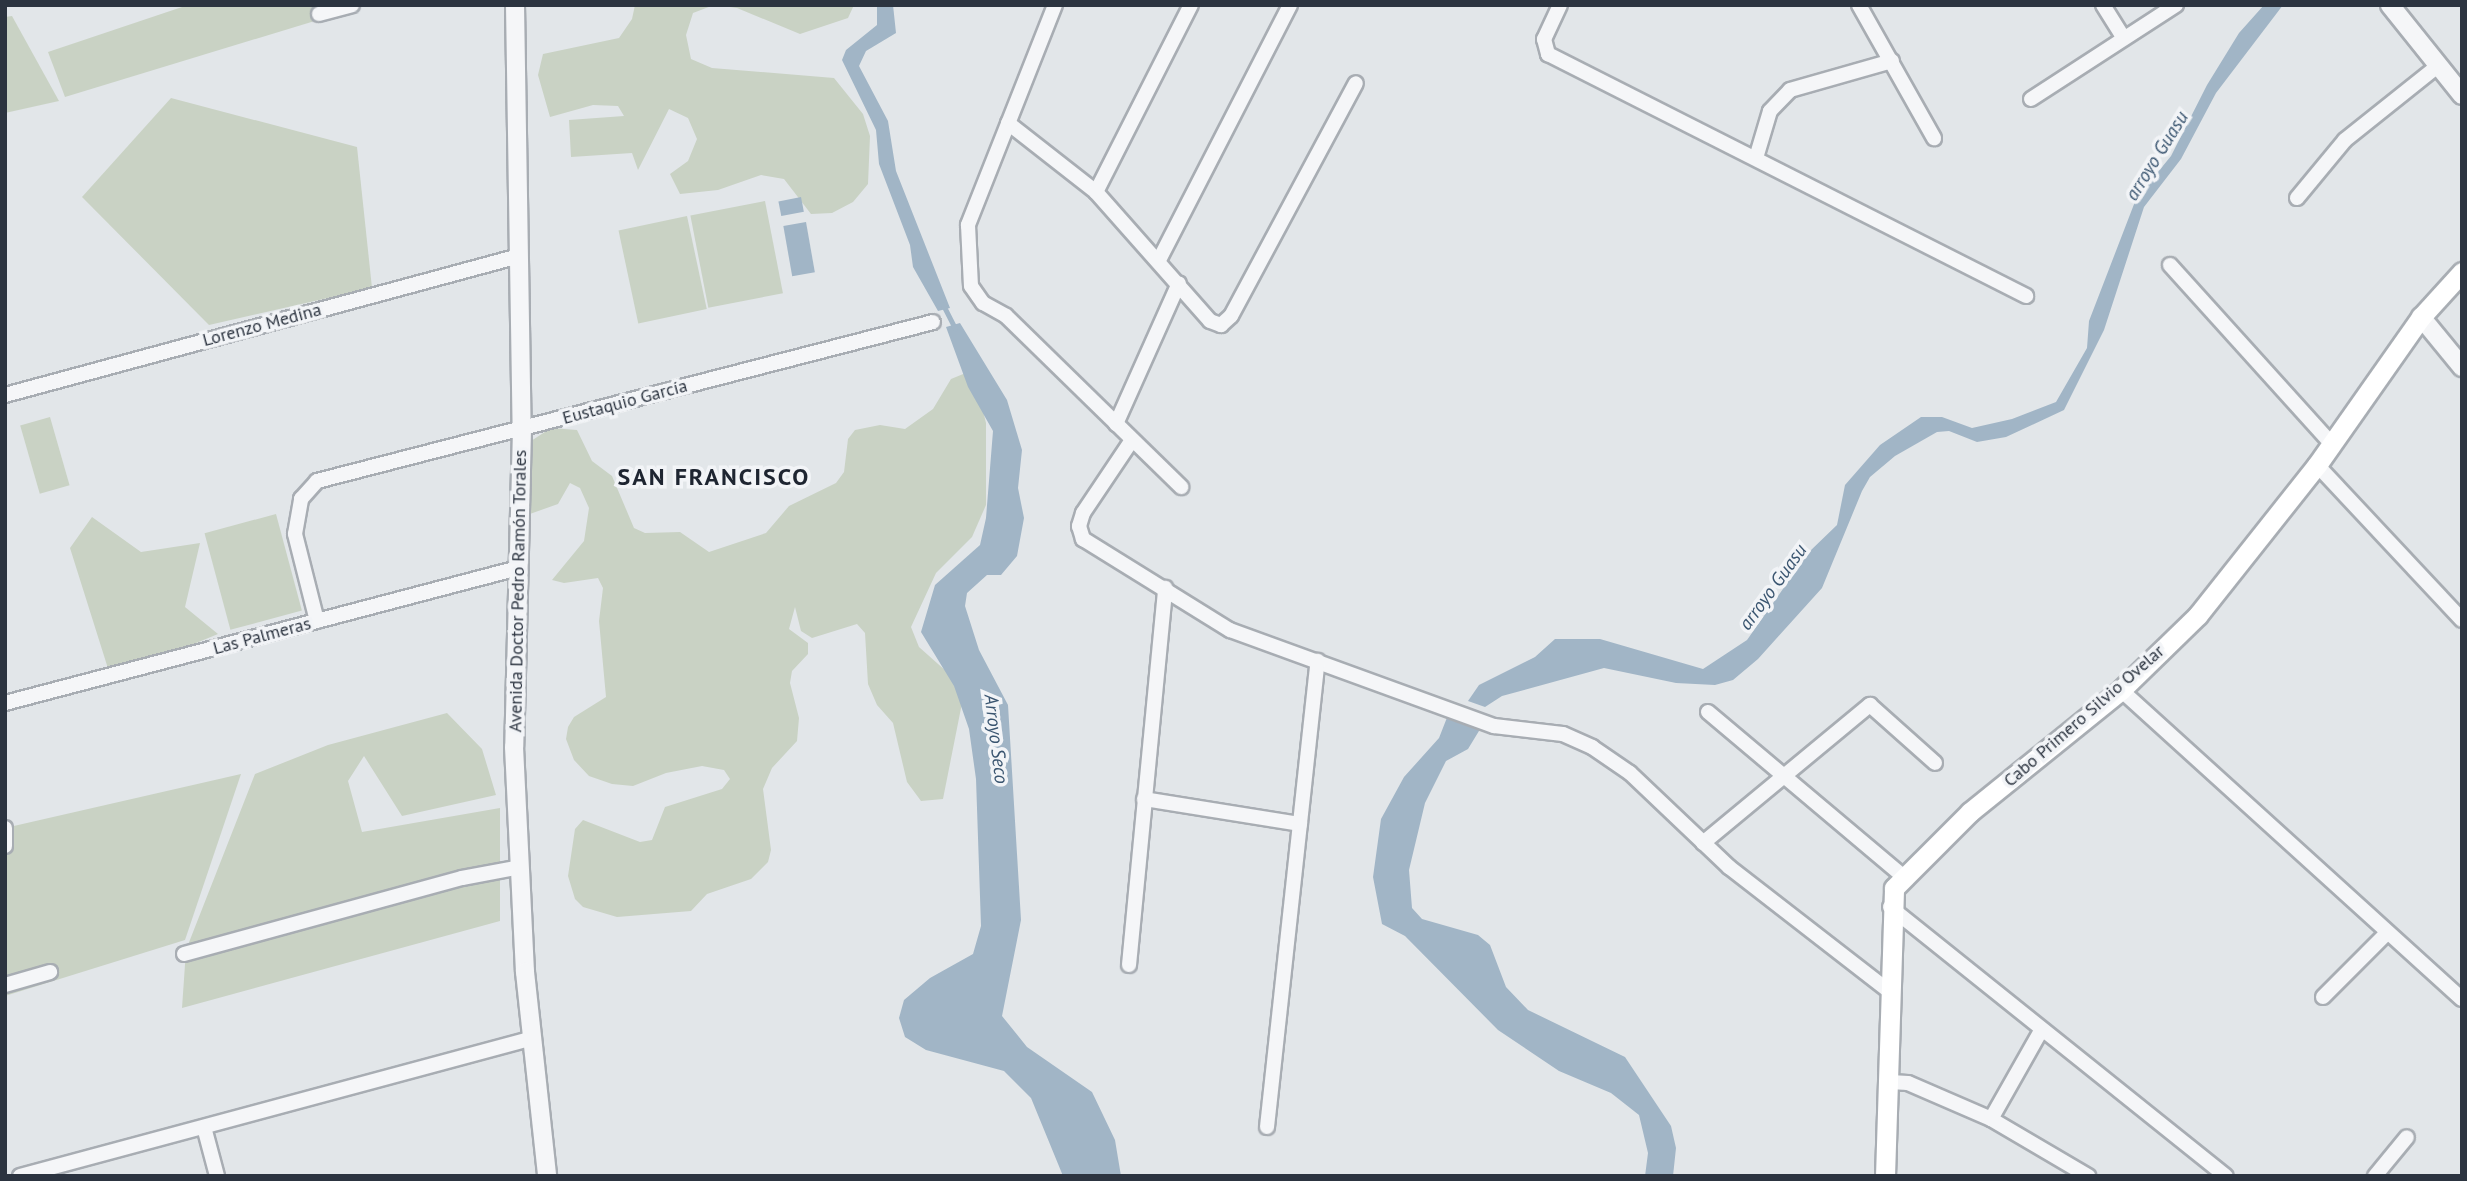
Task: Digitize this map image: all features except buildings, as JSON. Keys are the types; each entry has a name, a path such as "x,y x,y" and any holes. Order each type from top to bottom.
{"main road":[{"name":"Cabo Primero Silvio Ovelar","path":"1885,1176 1890,1082 1890,907 1894,888 1970,812 2120,690 2198,615 2317,465 2421,317 2462,272"}],"street":[{"path":"319,14 352,5"},
{"name":"Avenida Doctor Pedro Ramón Torales","path":"515,5 522,429 514,747 533,1038 547,1176"},
{"path":"1055,5 968,225 971,286 983,303 1006,316 1181,487"},
{"path":"1096,192 1191,5"},
{"path":"1159,260 1290,5"},
{"path":"1560,5 1544,39 1548,54 2026,296"},
{"path":"1859,5 1934,138"},
{"path":"2103,5 2122,36"},
{"path":"2031,99 2122,36 2176,5"},
{"path":"2390,5 2462,95"},
{"path":"1756,158 1770,111 1790,90 1892,61"},
{"path":"2297,198 2344,139 2439,65"},
{"path":"1008,123 1096,192 1159,260 1210,321 1221,325 1231,316 1356,83"},
{"name":"Lorenzo Medina","path":"5,394 519,256"},
{"path":"2170,265 2332,444"},
{"path":"1116,424 1179,284"},
{"path":"2421,317 2462,367"},
{"name":"Eustaquio García","path":"317,621 295,534 301,499 317,481 933,321"},
{"path":"1132,440 1083,513 1079,526 1083,539 1230,630 1494,726 1563,734 1592,747 1630,773 1703,843 1890,992"},
{"path":"2317,465 2462,620"},
{"name":"Las Palmeras","path":"5,703 518,568"},
{"path":"1129,965 1165,588"},
{"path":"1267,1127 1318,661"},
{"path":"2120,690 2386,934 2462,999"},
{"path":"1703,843 1789,776 1870,705 1935,762"},
{"path":"1708,712 1789,776 1904,877"},
{"path":"1144,799 1300,824"},
{"path":"5,828 5,845"},
{"path":"184,954 462,878 520,867"},
{"path":"1890,907 2226,1176"},
{"path":"2323,998 2386,934"},
{"path":"5,985 50,972"},
{"path":"1991,1119 2042,1028"},
{"path":"20,1176 533,1038"},
{"path":"1890,1082 1908,1083 1991,1119 2088,1176"},
{"path":"204,1127 217,1176"},
{"path":"2375,1176 2407,1137"}],"green space":[{"path":"188,5 313,5 318,20 65,97 48,52"},
{"path":"635,5 714,5 693,13 686,35 691,59 712,68 834,78 863,114 870,136 868,184 853,202 832,213 811,214 784,179 761,175 718,190 680,194 670,174 688,161 697,139 688,118 669,109 638,170 632,153 571,157 569,120 624,116 618,106 593,105 550,117 538,75 543,54 619,38 632,19"},
{"path":"716,5 854,5 848,18 800,34 737,8"},
{"path":"12,16 59,101 5,113 5,17"},
{"path":"171,98 357,147 372,288 209,325 82,197"},
{"path":"765,201 783,293 708,308 690,216"},
{"path":"687,216 707,309 638,323 619,231"},
{"path":"973,370 986,423 986,505 972,537 936,573 911,627 919,647 965,688 943,799 921,801 907,782 893,723 877,705 868,684 865,633 857,624 812,638 801,631 795,607 789,629 808,643 808,654 792,671 790,683 799,718 797,741 772,768 763,789 771,850 768,862 751,879 707,894 691,911 617,917 583,907 575,899 568,876 575,829 583,820 640,842 652,840 665,807 722,789 730,779 724,770 702,766 666,773 633,786 612,784 589,776 574,760 566,739 568,727 574,717 606,697 599,621 603,588 598,578 564,583 552,580 584,541 589,508 580,488 570,483 558,504 527,515 518,486 531,441 551,428 577,430 592,461 612,476 634,528 645,533 680,532 709,552 766,533 789,506 836,483 844,472 848,439 855,430 880,425 905,429 933,409 951,379"},
{"path":"50,417 70,485 40,494 20,426"},
{"path":"276,514 302,611 230,630 205,533"},
{"path":"92,517 141,552 200,543 185,607 218,634 111,678 70,548"},
{"path":"447,713 482,749 496,795 402,816 364,756 348,781 362,832 500,808 500,921 182,1008 186,950 255,774 328,745"},
{"path":"241,774 185,940 5,996 5,828"}],"water":[{"path":"877,5 893,5 896,33 866,51 859,66 888,121 896,171 950,308 938,311 913,267 910,245 879,164 876,130 842,60 846,50 877,25"},
{"path":"2264,5 2283,5 2216,93 2181,159 2144,207 2104,330 2064,410 2006,437 1977,442 1949,431 1937,432 1895,456 1870,477 1862,491 1822,588 1758,659 1733,680 1715,685 1676,683 1604,668 1502,696 1485,707 1468,701 1479,685 1535,657 1555,639 1600,639 1703,669 1747,640 1809,552 1837,525 1845,485 1880,445 1921,417 1942,417 1972,428 2012,419 2056,402 2087,348 2089,321 2136,199 2171,156 2207,85 2239,33"},
{"path":"801,197 804,212 781,216 778,201"},
{"path":"806,222 815,272 792,276 783,226"},
{"path":"960,323 1007,400 1022,450 1018,488 1024,518 1017,556 1001,575 987,575 967,593 965,606 979,650 1008,705 1021,920 1002,1016 1027,1047 1092,1092 1115,1140 1121,1176 1063,1176 1031,1098 1004,1071 926,1050 905,1037 899,1018 904,1000 930,978 973,954 981,926 976,779 969,729 954,686 921,632 935,585 980,545 986,518 993,431 968,387 946,327"},
{"path":"1448,715 1482,726 1468,749 1446,761 1425,803 1409,870 1412,908 1422,919 1478,935 1490,945 1506,987 1528,1010 1625,1057 1671,1126 1676,1148 1673,1176 1645,1176 1648,1153 1639,1115 1611,1093 1559,1071 1498,1030 1405,936 1382,924 1373,877 1381,819 1404,777 1439,738"}],"waterway":[{"name":"Arroyo Seco","path":"943,304 955,328"}],"district":[{"name":"SAN FRANCISCO","path":"714,477"}],"water label":[{"name":"arroyo Guasu","path":"2157,156"},
{"name":"arroyo Guasu","path":"1773,587"}]}
